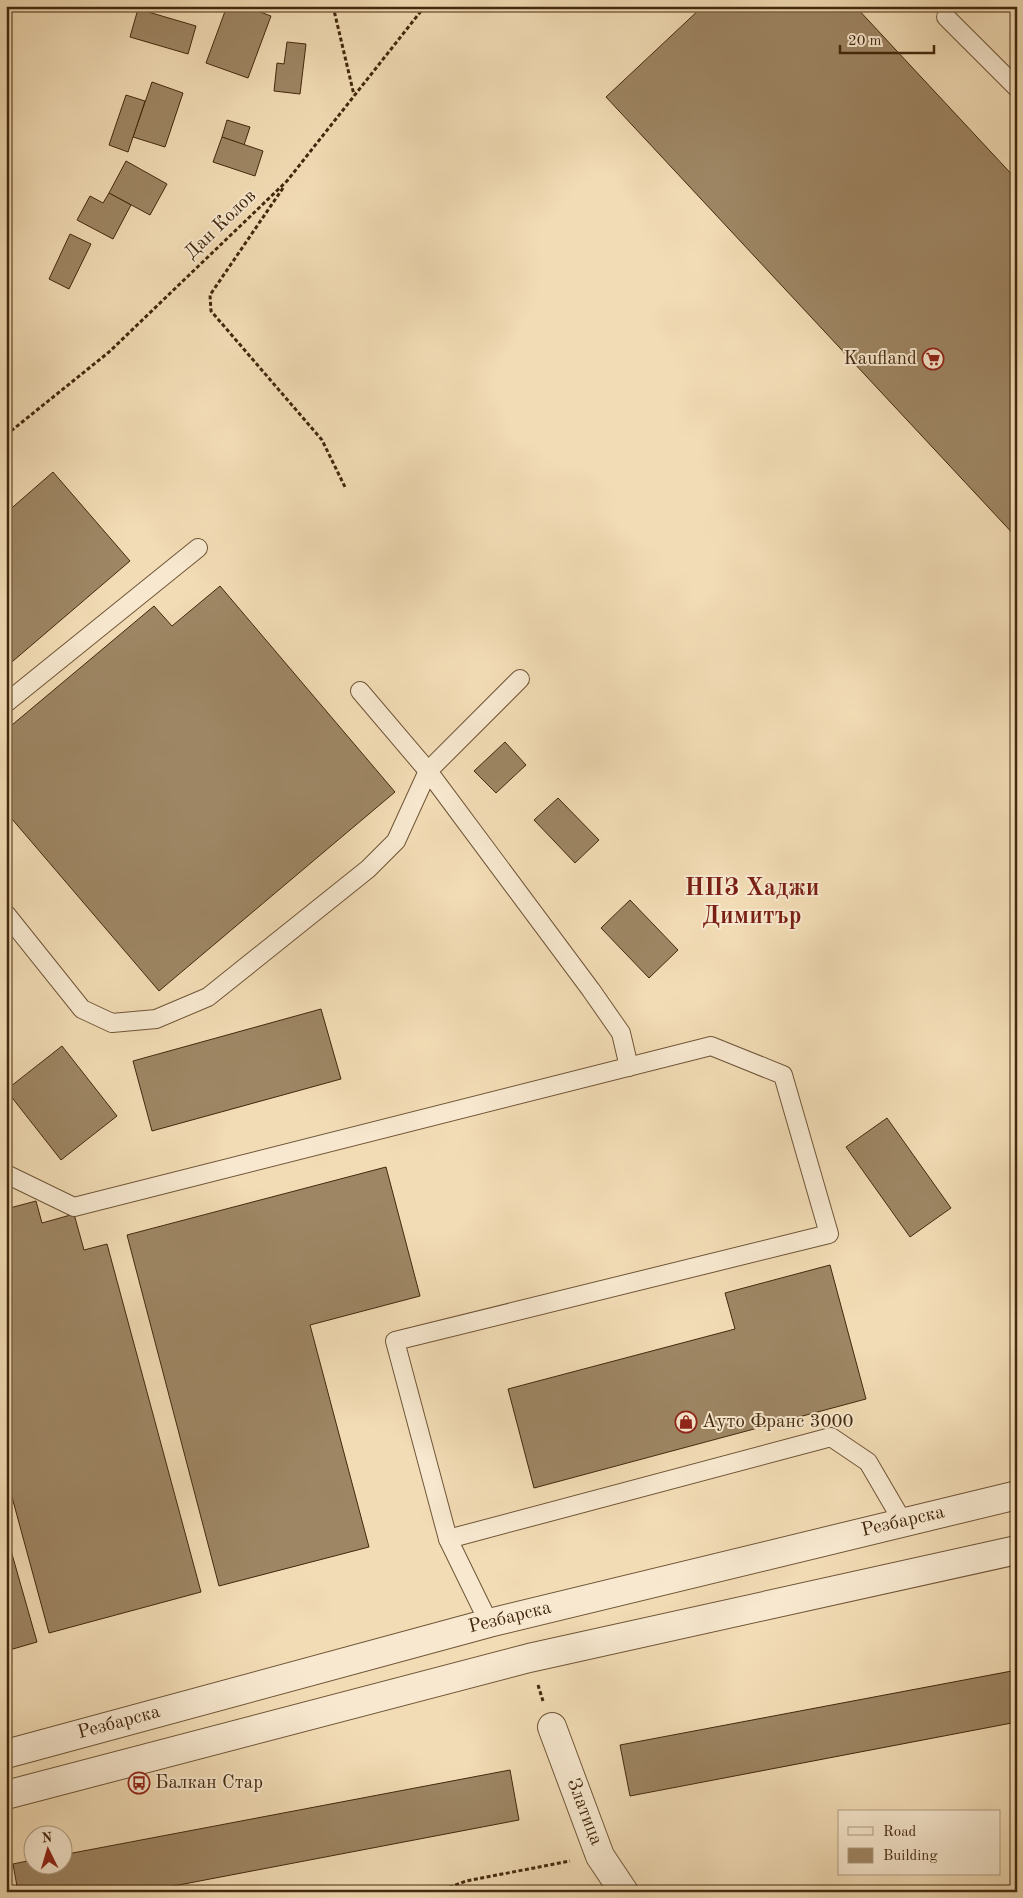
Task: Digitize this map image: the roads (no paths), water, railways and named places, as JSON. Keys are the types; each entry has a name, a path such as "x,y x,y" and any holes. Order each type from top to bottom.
{"street":[{"name":"Резбарска","path":"6,1754 489,1623 1017,1495"},
{"path":"6,1795 529,1658 1017,1550"},
{"name":"Златица","path":"552,1727 600,1856 624,1892"}],"lane":[{"path":"946,17 1017,88"},
{"path":"6,703 198,548"},
{"path":"6,914 82,1009 112,1023 156,1019 208,998 368,869 396,840 428,771 520,679"},
{"path":"360,691 428,771 621,1033 629,1067"},
{"path":"6,1174 74,1208 711,1046 782,1075 829,1234 395,1341 448,1539 489,1623"},
{"path":"448,1539 831,1437 868,1462 903,1522"}],"place":[{"name":"Kaufland","path":"933,359"},
{"name":"Ауто Франс 3000","path":"686,1422"},
{"name":"Балкан Стар","path":"139,1783"}],"district":[{"name":"НПЗ Хаджи Димитър","path":"752,903"}]}
